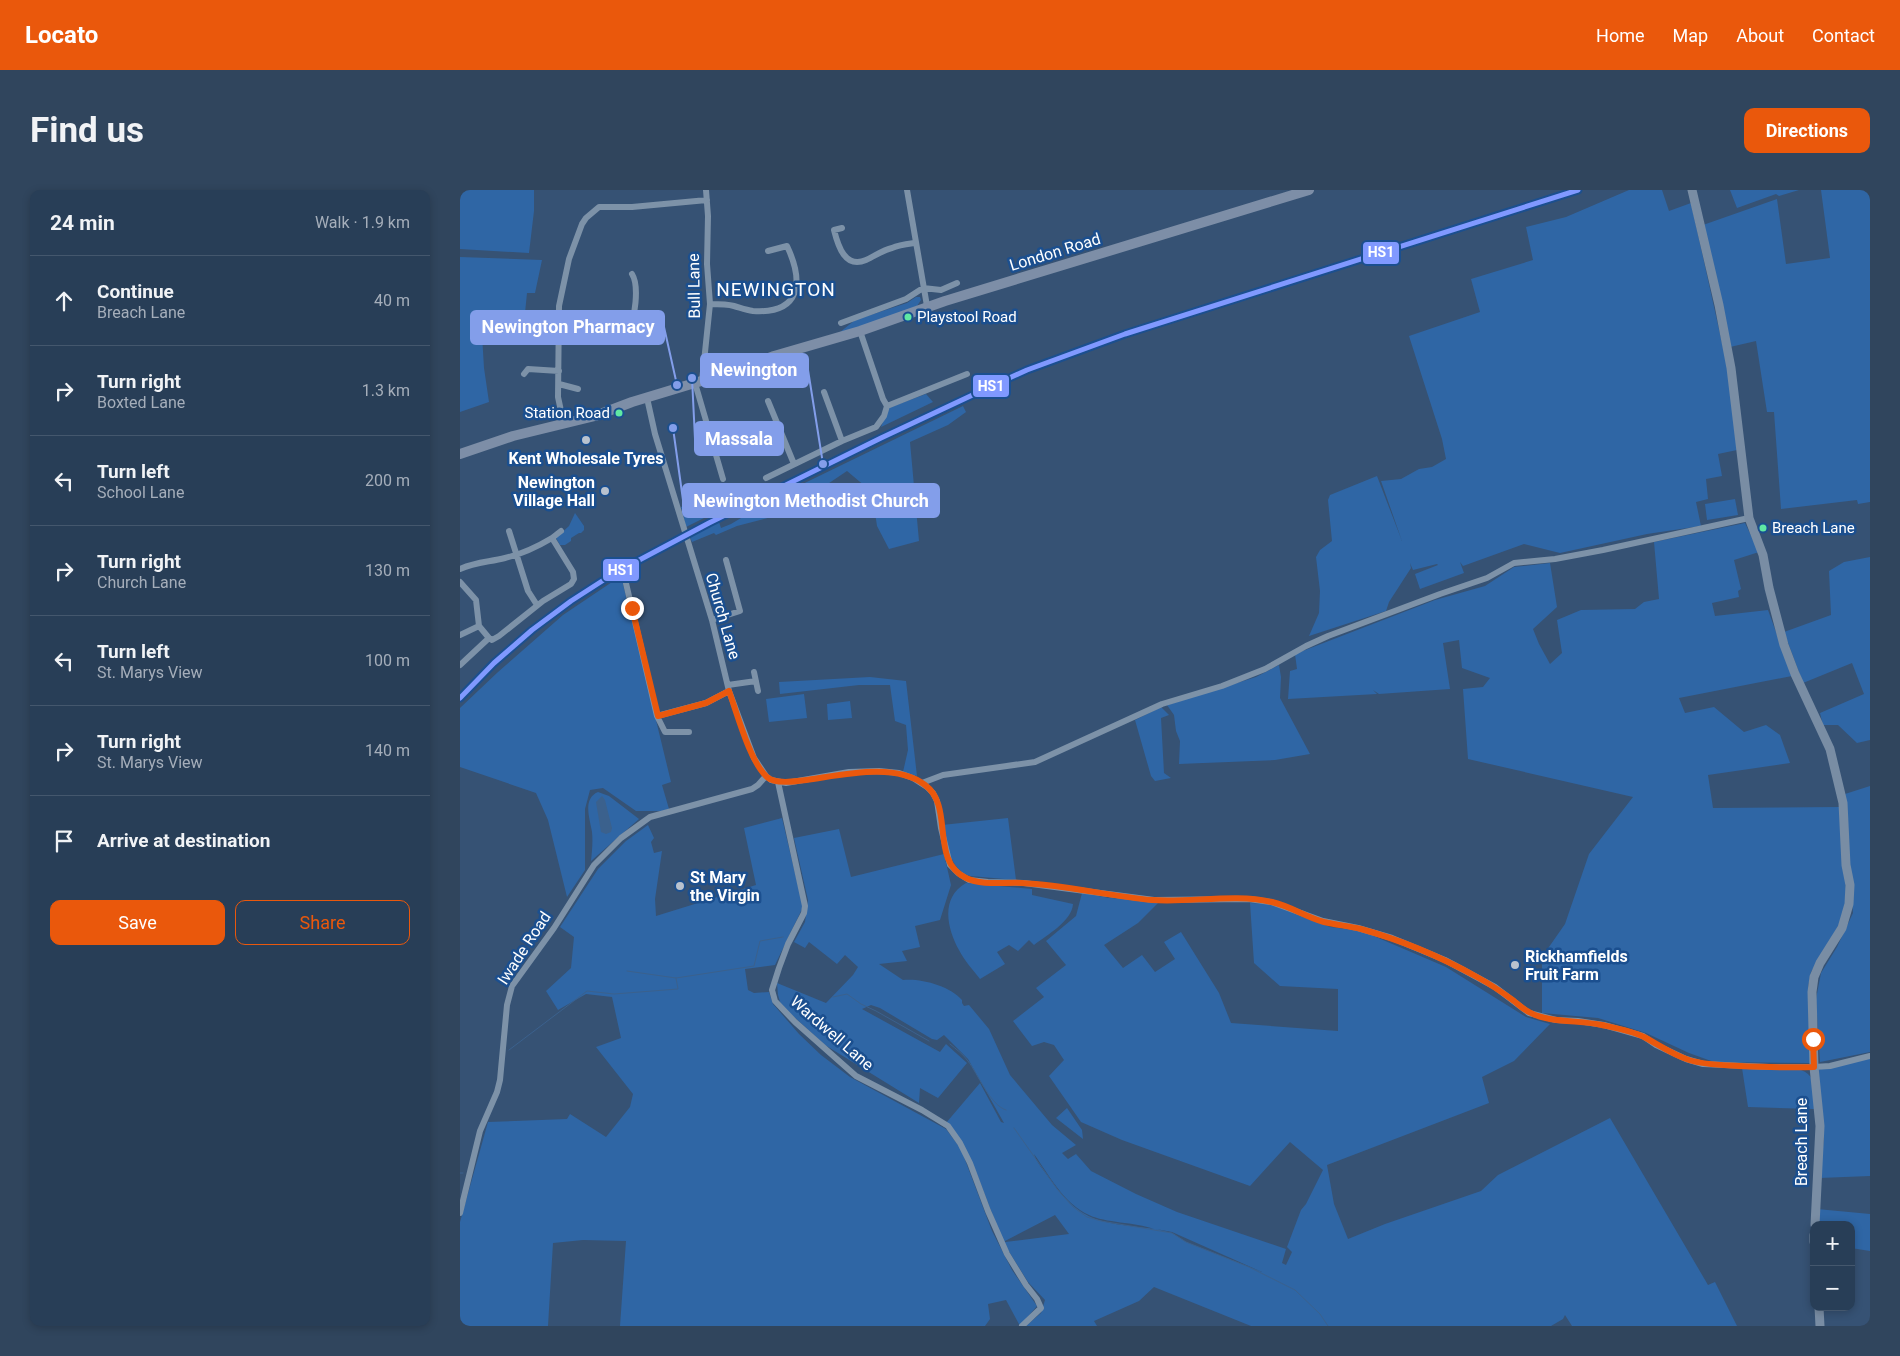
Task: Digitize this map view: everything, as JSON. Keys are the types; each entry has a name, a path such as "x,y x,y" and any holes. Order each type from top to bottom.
{"main road":[{"name":"London Road","path":"460,454 512,436 595,416 735,371 774,356 860,331 927,306 1309,190"}],"street":[{"name":"Bull Lane","path":"699,382 705,352 710,304 707,264 706,190"},
{"path":"907,190 922,288 927,306"},
{"name":"Breach Lane","path":"1692,190 1719,305 1731,368 1749,518 1763,555 1769,588 1782,638 1792,668 1830,749 1843,803 1846,865 1850,885 1849,904 1842,928 1820,963 1814,977 1812,992 1814,1067 1820,1126 1814,1221"},
{"path":"564,425 558,405 559,306 569,259 582,224 599,207 632,207 707,200"},
{"path":"842,228 834,230 836,239 841,253 851,261 864,261 892,247 915,243"},
{"path":"710,304 734,306 754,311 773,310 787,303 793,296 797,283 790,251 787,246 768,251"},
{"path":"558,318 620,331 627,330 633,319 636,282 632,274"},
{"path":"841,323 906,299 922,288 941,290 957,284"},
{"path":"766,478 842,441 876,427 884,416 887,406 860,331"},
{"path":"524,374 528,369 559,371"},
{"path":"887,406 967,374"},
{"path":"699,382 723,479"},
{"path":"559,384 579,389"},
{"path":"824,392 842,441"},
{"name":"Church Lane","path":"647,398 655,434 712,620 728,688 754,758 766,776"},
{"path":"768,401 794,464"},
{"path":"922,783 944,775 1035,762 1162,704 1231,683 1265,669 1328,636 1487,578 1514,564 1603,550 1749,518"},
{"path":"510,531 528,592 537,605"},
{"path":"460,569 476,563 516,555 552,538 561,531"},
{"path":"460,582 476,600 479,626 492,640 537,605 571,584 574,577 572,571 552,538"},
{"path":"712,620 740,611 726,560"},
{"path":"625,579 629,586 658,716 665,732 689,732"},
{"path":"460,635 479,626"},
{"path":"460,665 489,638"},
{"path":"754,672 758,691"},
{"path":"658,716 706,703 728,688 756,681"},
{"path":"766,776 778,782 786,783 850,772 879,771 899,773 922,783 933,793 937,801 950,865 969,880 1024,883 1154,900 1248,899 1271,902 1323,921 1358,928 1392,938 1480,978 1529,1013 1541,1017 1604,1025 1643,1036 1656,1045 1702,1064 1814,1067 1830,1066 1870,1056"},
{"name":"Iwade Road","path":"460,1213 480,1131 497,1092 500,1080 507,1005 512,986 554,928 594,865 613,845 650,817 752,789 766,776"},
{"name":"Wardwell Lane","path":"778,782 805,906 804,913 788,944 772,990 775,1001 795,1022 856,1076 899,1100 922,1110 948,1126 960,1143 970,1163 1007,1254 1042,1308 1022,1326"},
{"path":"1819,1311 1820,1326"}],"shaded area":[{"path":"460,190 534,190 534,211 529,253 460,249"},
{"path":"1629,190 1662,190 1669,211 1691,203 1728,370 1737,450 1718,454 1722,476 1706,479 1708,499 1696,502 1701,526 1647,534 1560,553 1524,544 1463,566 1460,562 1464,573 1420,589 1415,574 1438,565 1413,570 1410,563 1411,568 1389,602 1386,611 1309,636 1319,613 1320,591 1316,557 1320,550 1332,541 1328,500 1330,495 1377,476 1402,541 1381,481 1401,479 1419,469 1432,467 1446,459 1442,439 1409,336 1480,312 1471,279 1533,260 1526,227 1566,217"},
{"path":"1730,190 1799,190 1779,196 1776,194 1737,208"},
{"path":"1821,190 1870,190 1870,502 1858,504 1857,500 1781,509 1774,412 1767,412 1756,341 1730,347 1703,225 1777,199 1786,264 1830,258"},
{"path":"460,257 542,260 535,293 527,293 524,323 481,318 484,368 489,402 460,412"},
{"path":"916,297 920,297 921,300 917,306 834,337 855,320 907,303"},
{"path":"926,394 933,402 881,427 888,408"},
{"path":"963,406 966,412 948,425 910,442 919,541 889,549 877,526 872,492 847,471 783,514 737,526 716,535 714,533 692,542 689,535 719,522 721,528 731,524 778,496"},
{"path":"706,485 716,512 686,527 681,507 699,502 695,488"},
{"path":"1735,499 1738,515 1707,520 1705,504"},
{"path":"575,513 584,526 584,530 571,538 571,541 565,545 560,545 556,538 569,526"},
{"path":"1745,523 1759,552 1734,560 1741,589 1738,591 1739,597 1712,603 1715,616 1768,610 1792,676 1679,698 1685,713 1714,707 1744,732 1766,725 1780,735 1790,763 1708,775 1713,808 1841,807 1846,890 1844,916 1811,972 1808,987 1810,1063 1714,1062 1689,1053 1646,1033 1598,1018 1542,1013 1542,957 1565,924 1589,854 1633,797 1468,759 1463,689 1483,687 1490,678 1462,668 1459,640 1443,643 1450,689 1379,694 1373,690 1377,694 1288,699 1290,671 1297,669 1295,654 1435,600 1485,586 1514,567 1550,563 1557,607 1533,629 1550,664 1562,653 1557,620 1581,610 1635,609 1644,602 1659,599 1654,542"},
{"path":"1870,557 1870,740 1857,743 1838,725 1823,725 1820,713 1864,694 1852,663 1803,683 1784,632 1831,615 1829,571 1844,562"},
{"path":"621,576 671,782 662,785 669,809 662,811 636,811 603,788 590,790 585,809 585,870 567,897 548,820 536,793 460,767 460,708 563,615"},
{"path":"1279,665 1281,677 1280,698 1310,754 1275,760 1179,764 1180,741 1176,731 1174,715 1167,705 1256,677"},
{"path":"870,677 906,681 917,776 903,772 908,750 906,725 895,721 890,685 859,685 780,694 779,682"},
{"path":"804,694 807,718 769,722 766,699"},
{"path":"850,701 852,718 828,720 827,704"},
{"path":"1161,707 1169,715 1161,718 1164,773 1171,778 1155,781 1151,776 1135,720"},
{"path":"1870,786 1870,1052 1820,1062 1816,999 1821,973 1837,947 1853,913 1845,794"},
{"path":"598,792 609,796 639,819 591,861 592,835 588,810 590,799"},
{"path":"602,796 605,800 612,828 611,832 606,834 601,832 596,802"},
{"path":"782,818 803,907 775,965 745,969 748,990 754,993 769,992 773,1004 799,1034 821,1055 850,1077 946,1129 961,1149 992,1231 1012,1270 1037,1306 1020,1326 1006,1300 988,1304 990,1319 985,1326 620,1326 626,1241 583,1240 553,1243 548,1326 460,1326 460,1222 488,1122 567,1119 570,1114 606,1137 630,1107 633,1094 596,1047 621,1038 612,997 586,994 558,1010 546,991 571,968 574,937 560,927 598,869 626,841 648,825 654,838 651,842 654,853 662,851 655,899 656,916 756,885 744,828"},
{"path":"1008,818 1016,880 970,876 957,868 950,855 942,825"},
{"path":"839,829 851,877 944,854 951,885 940,920 915,926 920,947 902,951 907,961 879,964 903,980 918,980 943,987 957,995 962,1000 964,1006 969,1005 989,1029 1010,1075 1052,1125 1076,1145 1062,1153 1068,1159 1076,1154 1091,1171 1136,1194 1177,1212 1286,1249 1282,1263 1286,1265 1292,1252 1287,1247 1301,1210 1323,1170 1290,1142 1250,1186 1122,1140 1081,1122 1049,1076 1064,1060 1054,1045 1044,1042 1032,1046 1013,1021 1044,997 1036,988 1066,965 1046,941 1076,916 1082,893 1109,898 1160,901 1138,923 1104,945 1123,968 1142,955 1155,972 1175,959 1164,942 1181,932 1219,993 1231,1023 1338,1031 1338,989 1280,986 1254,963 1250,903 1269,904 1330,927 1362,931 1446,967 1526,1017 1550,1024 1514,1061 1482,1077 1489,1103 1327,1165 1334,1204 1348,1239 1385,1224 1481,1191 1498,1175 1610,1118 1708,1285 1715,1282 1737,1326 1572,1326 1565,1315 1563,1319 1551,1326 1251,1326 1154,1287 1139,1301 1094,1321 1097,1326 1026,1326 1041,1313 1045,1300 1028,1282 1003,1242 977,1174 946,1123 980,1083 1001,1122 1004,1123 968,1059 944,1035 937,1040 932,1039 880,1008 871,1005 862,1009 940,1052 946,1044 967,1063 938,1098 920,1088 919,1103 825,1045 781,1005 777,983 826,1003 853,975 858,967 845,955 837,964 809,942 805,948 794,942 805,922 808,900 794,838","holes":["1034,1154 1072,1204 1062,1194 1041,1167","1072,1204 1080,1210 1103,1220 1154,1229 1121,1225 1095,1219 1084,1213 1073,1205","1055,1215 1069,1234 1005,1242 1005,1241","1156,1229 1172,1232 1262,1272 1186,1242 1172,1233"]},
{"path":"966,883 1032,889 1032,895 1073,904 1072,910 1064,922 1034,945 1029,940 1018,951 1009,945 997,952 1005,964 980,979 961,954 949,923 949,905 952,897"},
{"path":"1870,1058 1870,1176 1819,1178 1824,1139 1817,1070"},
{"path":"1742,1068 1801,1070 1810,1076 1813,1081 1814,1109 1748,1107"},
{"path":"1067,1108 1082,1130 1083,1139 1056,1118"},
{"path":"1817,1209 1870,1214 1870,1251 1855,1249 1855,1221 1816,1221"}],"waterway":[{"path":"627,971 676,978 754,966 760,941 783,937"},
{"path":"509,1050 587,991 614,994 678,989 676,978"},
{"path":"833,997 847,994 861,1004 929,1041"},
{"path":"950,1044 968,1061 995,1102 1006,1110"},
{"path":"1014,1128 1057,1189 1073,1207 1087,1217 1172,1233 1186,1242 1249,1267 1295,1290 1320,1314 1328,1326"}],"transit line":[{"name":"HS1","path":"460,698 494,663 532,630 571,601 613,574 709,523 881,438 996,384 1027,370 1125,334 1578,190"}],"place":[{"name":"Playstool Road","path":"908,317"},
{"name":"Massala","path":"692,378"},
{"name":"Newington Pharmacy","path":"677,385"},
{"name":"Station Road","path":"619,413"},
{"name":"Newington Methodist Church","path":"673,428"},
{"name":"Kent Wholesale Tyres","path":"586,440"},
{"name":"Newington","path":"823,464"},
{"name":"Newington Village Hall","path":"605,491"},
{"name":"Breach Lane","path":"1763,528"},
{"name":"St Mary the Virgin","path":"680,886"},
{"name":"Rickhamfields Fruit Farm","path":"1515,965"}],"district":[{"name":"NEWINGTON","path":"776,289"}],"route":[{"path":"632,608 658,716 706,703 729,691 754,758 770,780 786,783 850,772 879,771 899,773 913,778 933,793 937,801 945,849 950,865 969,880 1024,883 1154,900 1248,899 1271,902 1323,921 1358,928 1392,938 1445,960 1496,988 1529,1013 1556,1020 1578,1020 1604,1025 1643,1036 1656,1045 1702,1064 1795,1068 1814,1067 1813,1039"}]}
